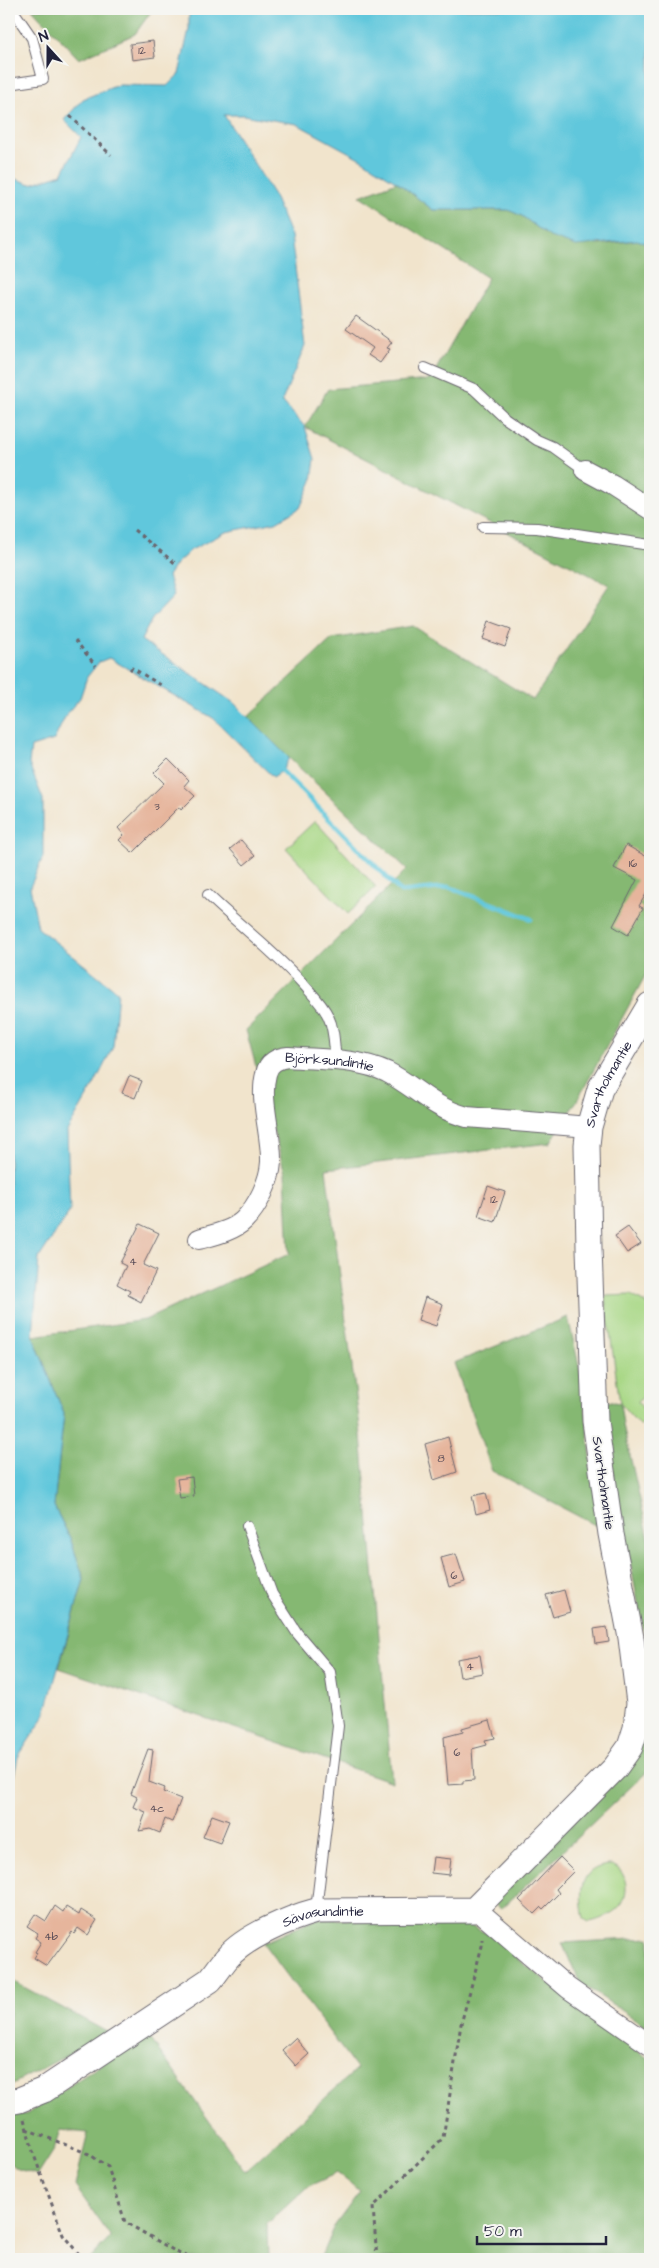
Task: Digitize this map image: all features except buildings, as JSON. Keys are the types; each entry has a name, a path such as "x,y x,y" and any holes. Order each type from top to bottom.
{"street":[{"path":"585,470 613,485 650,509"},
{"name":"Svartholmantie","path":"478,1912 615,1768 630,1747 636,1728 639,1703 631,1638 611,1534 595,1421 589,1248 589,1127 600,1089 650,1005"},
{"name":"Björksundintie","path":"198,1239 227,1230 244,1221 267,1183 271,1162 265,1080 270,1065 278,1058 288,1056 369,1065 388,1073 448,1112 467,1117 589,1127"},
{"name":"Sävasundintie","path":"14,2101 44,2090 210,1980 227,1958 240,1946 257,1935 302,1915 316,1911 478,1912"},
{"path":"478,1912 568,1988 650,2045"}],"lane":[{"path":"9,84 44,79 32,38 12,9"},
{"path":"425,368 474,389 505,418 538,440 553,447 585,470"},
{"path":"483,527 537,528 650,545"},
{"path":"208,895 235,922 282,961 316,998 328,1016 333,1031 336,1061"},
{"path":"247,1526 272,1594 297,1633 330,1672 338,1726 316,1911"}],"path":[{"path":"70,116 111,155"},
{"path":"134,530 176,564"},
{"path":"75,640 96,666"},
{"path":"130,670 132,668 161,685"},
{"path":"377,2259 374,2207 443,2138 461,2024 482,1946 478,1912"},
{"path":"14,2101 26,2129 63,2234 83,2259"},
{"path":"26,2129 89,2154 108,2167 125,2222 180,2254 195,2259"}],"green space":[{"path":"32,9 153,9 135,34 79,59"},
{"path":"397,182 433,210 508,210 522,216 550,237 598,245 637,240 650,244 650,967 578,1099 550,1143 326,1169 361,1435 392,1782 59,1668 84,1579 70,1538 54,1506 64,1414 33,1336 145,1320 289,1254 285,1173 246,1030 407,869 248,717 332,639 413,626 533,700 609,585 305,427 328,389 430,380 488,278 360,196"},
{"path":"315,821 376,887 348,914 286,848"},
{"path":"631,1295 650,1306 650,1389 638,1402 648,1415 640,1426 620,1403 605,1298 607,1296"},
{"path":"568,1317 582,1379 599,1527 492,1471 454,1363"},
{"path":"599,1400 620,1403 623,1425 650,1543 650,1729 644,1634"},
{"path":"650,1729 650,1769 501,1909 488,1898 620,1770"},
{"path":"610,1865 620,1870 623,1875 626,1886 624,1898 620,1906 612,1913 589,1922 584,1919 582,1910 583,1883 586,1876 592,1871 599,1867"},
{"path":"316,1919 459,1921 495,1937 515,1957 650,2060 650,2259 320,2259 333,2228 360,2191 337,2173 307,2187 267,2224 268,2259 90,2259 111,2237 75,2186 88,2133 60,2130 54,2150 38,2175 18,2169 9,2163 9,2116 27,2114 147,2034 245,2171 357,2069 263,1943"},
{"path":"650,1938 650,2029 580,1983 562,1943"},
{"path":"9,1979 109,2033 9,2086"}],"water":[{"path":"189,9 650,9 650,244 637,240 576,246 550,237 522,216 508,210 433,210 397,182 361,159 297,124 243,115 224,115 272,192 291,236 305,346 282,401 305,427 315,459 312,481 300,508 276,522 226,532 191,550 176,564 168,576 174,596 152,619 141,640 234,703 289,758 282,771 273,777 213,718 109,658 99,662 87,677 80,698 67,713 54,740 31,747 29,764 43,799 43,857 30,887 38,928 118,992 113,1047 94,1085 67,1131 70,1211 39,1258 33,1336 64,1414 54,1506 70,1538 84,1579 44,1717 18,1757 9,1799 9,177 31,184 62,174 81,137 64,120 83,99 118,85 167,86 179,74 189,29"}],"waterway":[{"path":"282,771 401,892 449,887 531,919"}]}
